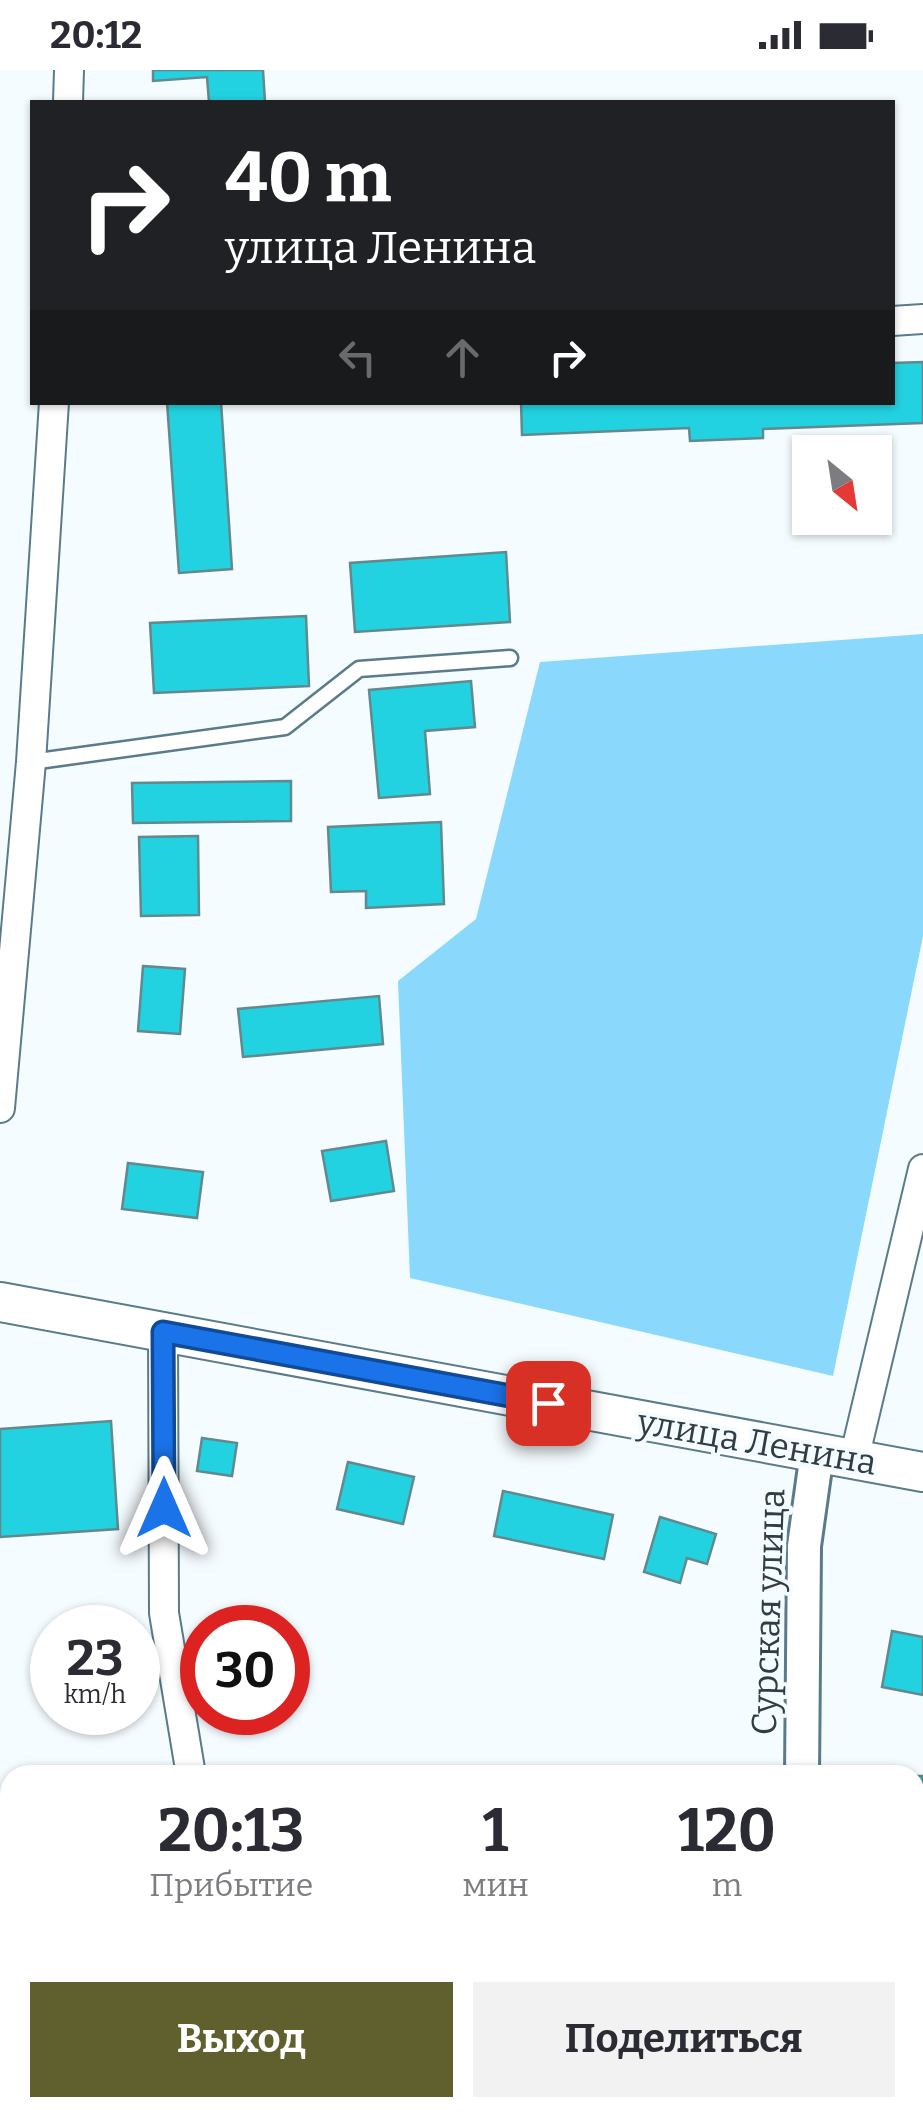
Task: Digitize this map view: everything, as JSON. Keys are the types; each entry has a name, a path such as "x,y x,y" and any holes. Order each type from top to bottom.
{"main road":[{"name":"улица Ленина","path":"0,1302 923,1472"}],"street":[{"path":"68,100 69,70"},
{"path":"895,321 923,319"},
{"path":"0,1108 31,762 54,405"},
{"path":"836,1456 923,1169"},
{"path":"163,1332 164,1613 189,1765"},
{"name":"Сурская улица","path":"802,1765 804,1546 836,1456"}],"lane":[{"path":"31,762 285,727 358,669 510,658"}],"shaded area":[{"path":"923,634 923,936 833,1376 410,1278 398,981 476,919 540,662"}],"building":[{"path":"153,70 263,70 265,100 209,100 207,77 153,81"},
{"path":"923,362 923,423 763,429 763,438 690,441 689,428 522,435 521,405 895,405 895,363"},
{"path":"167,405 221,405 232,569 179,573"},
{"path":"506,552 510,622 355,632 350,563"},
{"path":"306,616 309,686 154,693 150,623"},
{"path":"471,681 475,727 425,731 430,794 379,798 369,690"},
{"path":"291,781 291,821 133,823 132,783"},
{"path":"441,822 444,904 366,908 366,891 331,892 328,827"},
{"path":"198,836 199,915 141,916 139,837"},
{"path":"143,966 185,969 180,1034 138,1031"},
{"path":"379,996 383,1044 243,1057 238,1009"},
{"path":"386,1141 394,1191 331,1201 322,1151"},
{"path":"128,1163 203,1172 197,1218 122,1209"},
{"path":"111,1421 118,1529 0,1537 0,1429"},
{"path":"202,1438 237,1443 232,1476 197,1471"},
{"path":"348,1462 414,1477 403,1524 337,1509"},
{"path":"503,1491 613,1515 604,1559 494,1536"},
{"path":"660,1517 716,1534 707,1564 687,1558 680,1583 644,1572"},
{"path":"892,1631 923,1637 923,1695 882,1687"}],"route":[{"path":"164,1508 163,1332 548,1403"}]}
